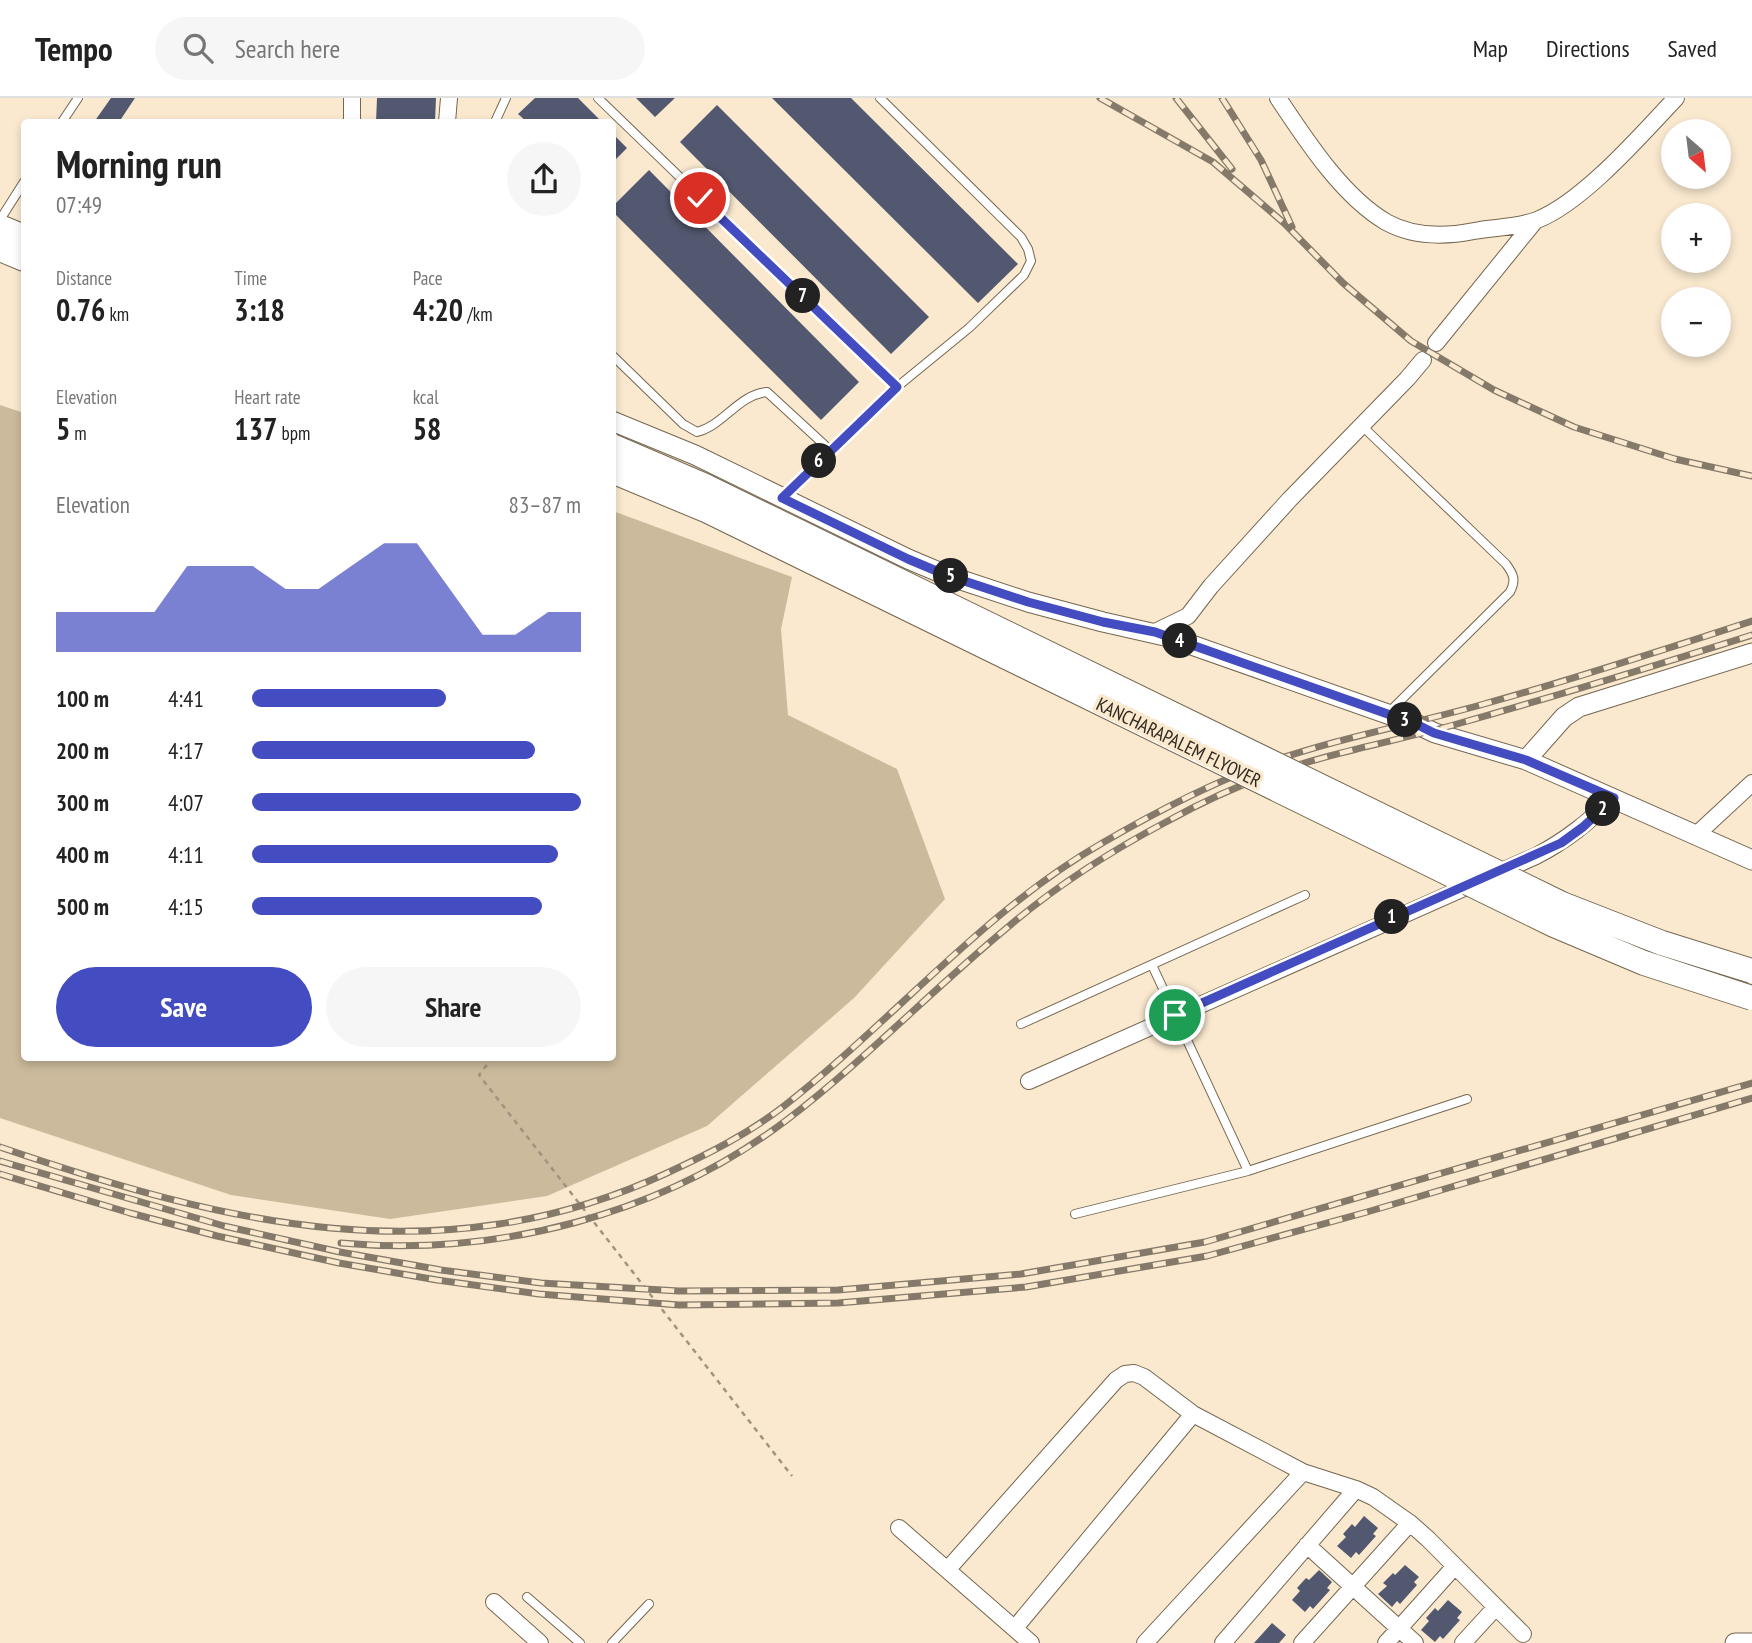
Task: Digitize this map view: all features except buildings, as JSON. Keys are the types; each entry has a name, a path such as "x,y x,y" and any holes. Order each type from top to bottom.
{"main road":[{"path":"7,220 21,234"},
{"path":"0,249 21,258"},
{"name":"KANCHARAPALEM FLYOVER","path":"616,448 703,485 1562,904 1662,943 1752,971"},
{"name":"KANCHARAPALEM FLYOVER","path":"616,473 708,511 1554,925 1644,963 1752,998"}],"street":[{"path":"352,98 352,119"},
{"path":"447,119 449,98"},
{"path":"1278,98 1307,140 1355,198 1385,222 1409,232 1436,235 1535,221 1553,212 1573,199 1624,152 1676,98"},
{"path":"1436,343 1535,221"},
{"path":"1155,632 1188,616 1250,542 1423,360"},
{"path":"616,423 695,456 946,575 1040,605 1103,622 1155,632 1434,733 1526,760 1752,860"},
{"path":"1188,616 1192,645"},
{"path":"1526,760 1549,732 1579,707 1752,653"},
{"path":"1695,836 1752,783"},
{"path":"1029,1080 1553,847 1583,827 1614,798"},
{"path":"948,1569 1116,1380 1125,1374 1134,1373 1144,1377 1192,1414 1303,1472 1373,1497 1410,1522 1523,1634"},
{"path":"1015,1628 1192,1414"},
{"path":"1145,1643 1303,1472"},
{"path":"1223,1643 1356,1489"},
{"path":"1302,1643 1410,1522"},
{"path":"899,1528 1031,1643"},
{"path":"1307,1545 1415,1643"},
{"path":"1386,1643 1455,1566"},
{"path":"494,1602 540,1643"},
{"path":"1463,1643 1496,1607"},
{"path":"1735,1643 1752,1643"}],"lane":[{"path":"64,119 78,98"},
{"path":"496,119 506,98"},
{"path":"598,98 897,387"},
{"path":"782,498 897,387 969,328 1024,275 1031,261 1028,248 1021,237 880,98"},
{"path":"7,220 21,189"},
{"path":"616,359 683,424 696,432 711,429 753,393 767,392 830,450"},
{"path":"1361,425 1506,564 1515,582 1510,592 1386,714"},
{"path":"1021,1024 1305,895"},
{"path":"1152,965 1248,1171"},
{"path":"1075,1214 1248,1171 1467,1099"},
{"path":"527,1597 580,1643"},
{"path":"612,1643 649,1604"}],"path":[{"path":"490,1061 479,1076 792,1476"}],"shaded area":[{"path":"0,405 21,412 21,1061 616,1061 616,512 792,577 781,629 788,715 897,769 945,899 854,998 707,1126 547,1196 390,1219 231,1195 0,1118"}],"railway":[{"path":"1100,98 1213,162 1284,223 1343,283 1411,341 1494,390 1574,427 1675,459 1752,476"},
{"path":"1176,98 1232,169"},
{"path":"1222,98 1261,160 1292,227"},
{"path":"0,1147 84,1175 167,1198 250,1217 333,1228 416,1231 499,1224 583,1205 667,1173 756,1126 824,1073 1018,900 1104,842 1185,798 1296,753 1518,694 1752,621"},
{"path":"341,1243 400,1246 459,1243 518,1235 576,1222 633,1204 687,1181 739,1152 788,1119 1045,897 1104,857 1192,808 1246,783 1296,766 1494,713 1752,635"},
{"path":"0,1161 224,1226 340,1252 441,1270 541,1283 679,1291 838,1290 1021,1274 1205,1242 1752,1083"},
{"path":"0,1174 217,1236 339,1263 437,1280 539,1294 679,1305 838,1303 1026,1287 1207,1256 1367,1212 1752,1098"}],"route":[{"path":"700,198 897,387 782,498 946,575 1028,602 1103,622 1155,632 1416,724 1434,733 1526,760 1614,798 1583,827 1536,856 1175,1015"}]}
